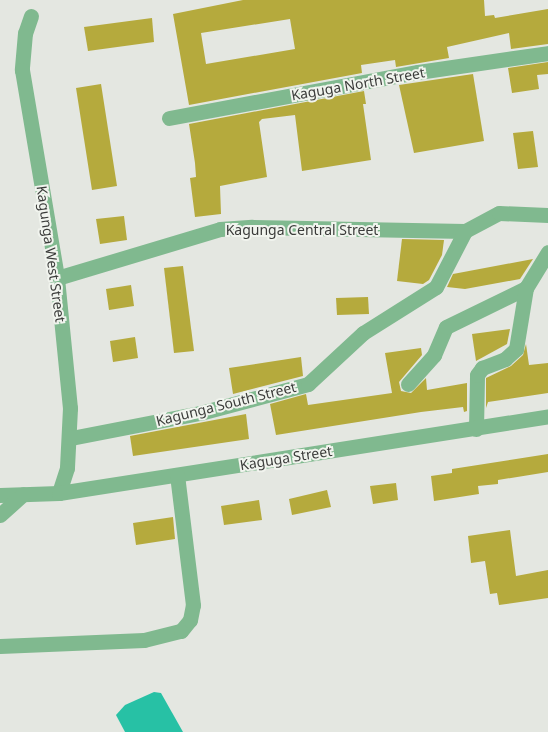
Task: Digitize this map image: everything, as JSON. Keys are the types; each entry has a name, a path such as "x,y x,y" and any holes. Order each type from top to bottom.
{"street":[{"name":"Kagunga West Street","path":"31,16 25,33 22,70 57,278 71,438 67,468 59,493"},
{"name":"Kaguga North Street","path":"169,118 418,72 548,53"},
{"name":"Kagunga Central Street","path":"57,278 220,229 252,227 465,231 499,213 548,215"},
{"name":"Kagunga South Street","path":"71,438 200,413 308,384 364,334 436,287 465,231"},
{"path":"476,428 477,375 482,368 506,359 516,349 526,288 548,252"},
{"path":"408,384 434,355 446,327 526,288"},
{"name":"Kaguga Street","path":"0,494 59,493 548,416"},
{"path":"0,646 144,640 181,631 190,620 193,605 177,475"},
{"path":"0,515 23,494"}],"shaded area":[{"path":"154,692 161,693 183,732 125,732 116,715 125,705"}],"building":[{"path":"243,0 484,0 485,16 494,15 495,18 548,9 548,44 511,49 509,33 447,47 449,58 396,67 395,60 361,65 362,73 189,105 173,14","holes":["290,19 295,49 206,64 201,33"]},
{"path":"152,18 154,42 88,51 84,27"},
{"path":"548,62 548,74 537,75 539,89 512,93 508,68"},
{"path":"473,74 484,141 414,153 399,85"},
{"path":"101,84 117,186 92,190 76,88"},
{"path":"364,91 366,104 363,104 371,160 302,171 295,115 262,119 259,122 267,177 220,186 221,214 195,217 190,178 196,177 189,124"},
{"path":"533,131 538,167 518,169 513,133"},
{"path":"124,216 127,240 100,244 96,219"},
{"path":"402,239 444,240 442,255 429,280 423,284 397,281"},
{"path":"533,259 520,279 465,289 447,287 453,274"},
{"path":"183,266 194,351 174,353 164,268"},
{"path":"131,285 134,306 109,310 106,289"},
{"path":"368,297 369,314 337,315 336,298"},
{"path":"510,329 507,344 476,361 472,334"},
{"path":"135,337 138,358 113,362 110,341"},
{"path":"526,344 529,365 548,363 548,393 488,402 486,408 486,378 511,366 523,355"},
{"path":"421,348 422,355 399,382 401,391 411,393 426,378 427,390 467,383 467,411 464,412 463,407 421,412 276,435 270,404 306,394 308,405 392,393 385,353"},
{"path":"301,357 303,376 233,394 229,368"},
{"path":"246,414 249,439 133,456 130,436"},
{"path":"548,454 548,472 498,480 498,484 478,486 479,494 434,501 431,476 452,473 452,469"},
{"path":"396,483 398,500 373,504 370,486"},
{"path":"327,490 331,507 292,515 289,499"},
{"path":"259,500 262,520 224,525 221,506"},
{"path":"173,517 175,539 136,545 133,523"},
{"path":"510,530 516,576 548,570 548,598 499,605 497,593 490,594 485,561 471,563 468,536"}]}
